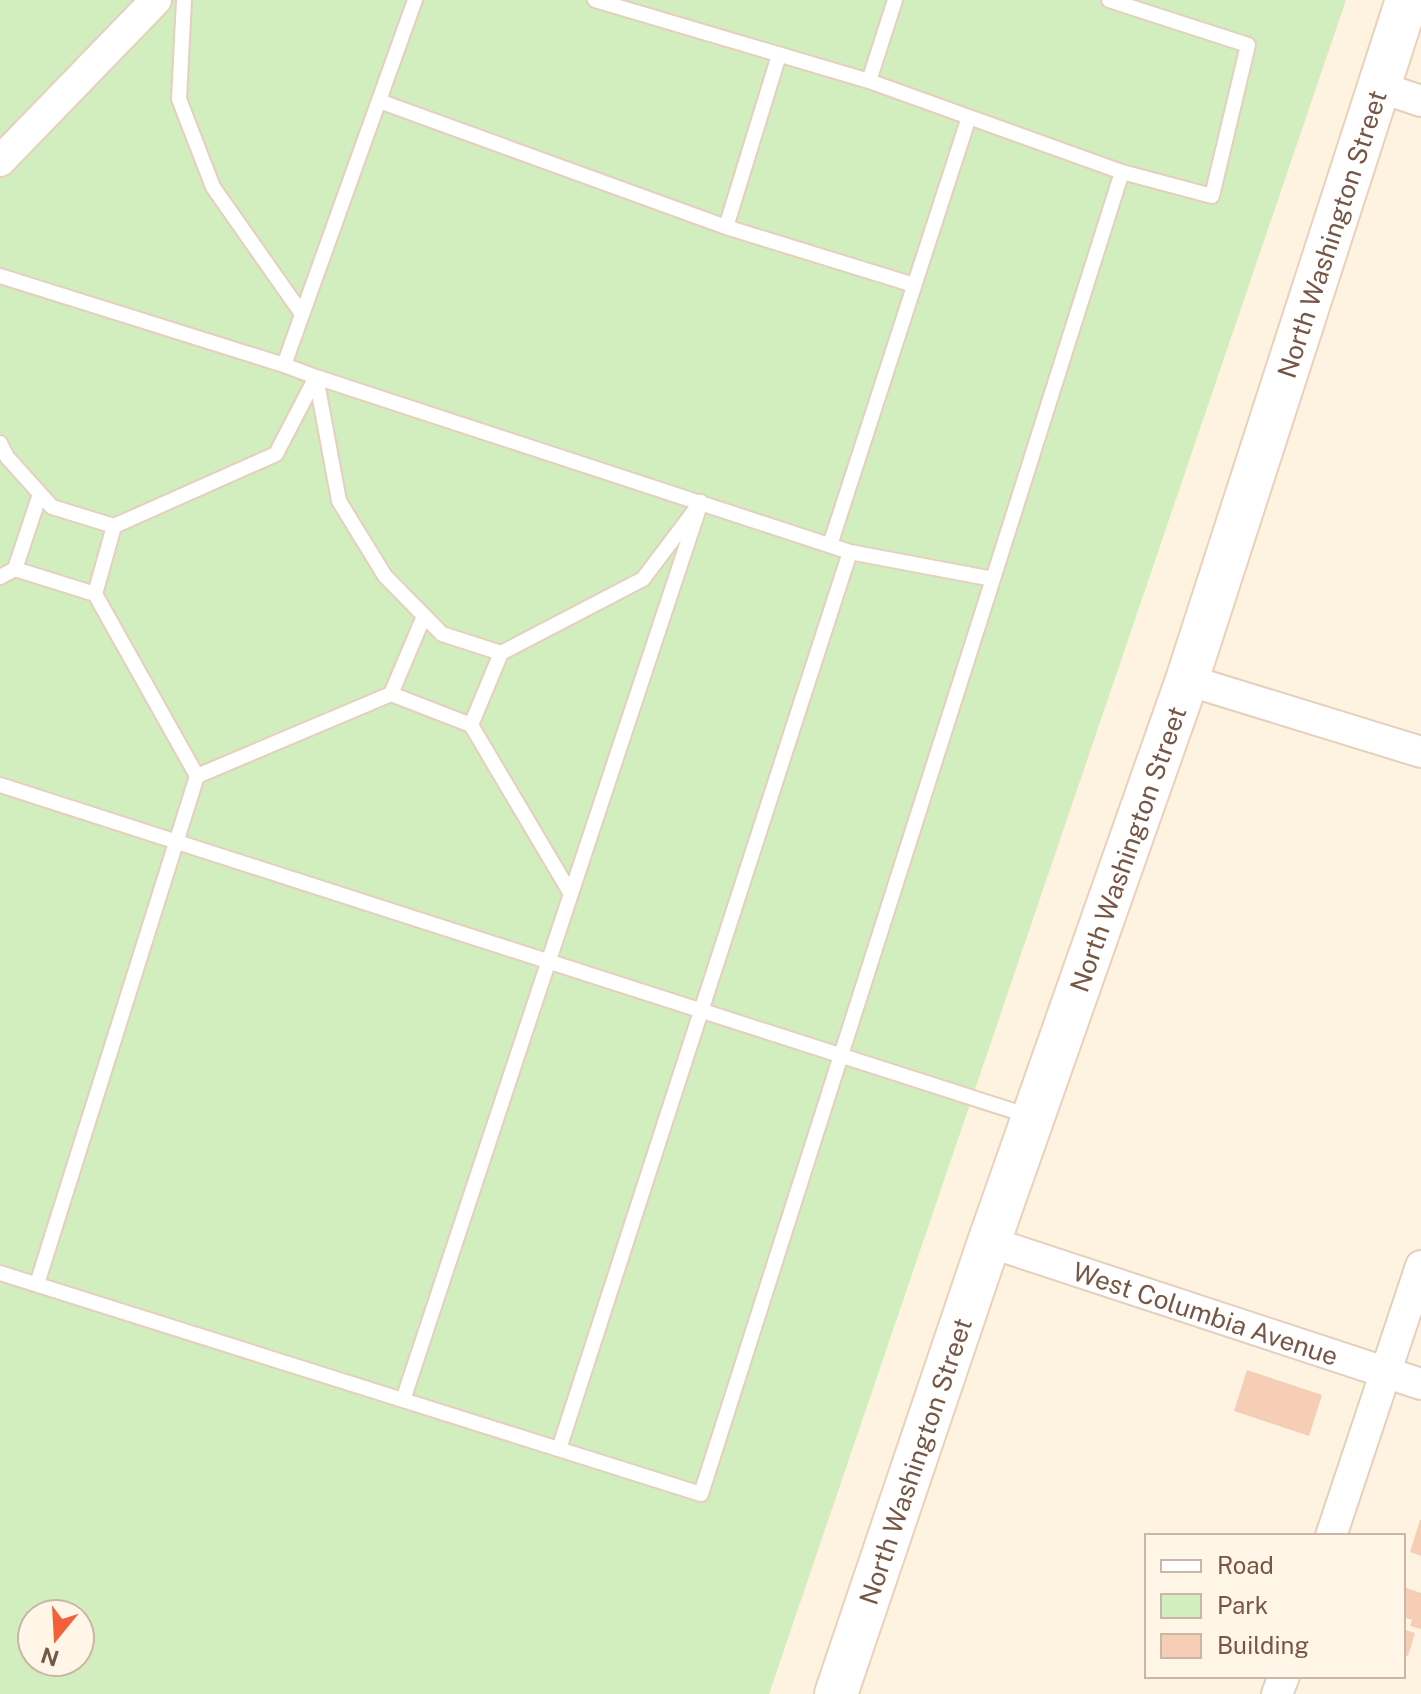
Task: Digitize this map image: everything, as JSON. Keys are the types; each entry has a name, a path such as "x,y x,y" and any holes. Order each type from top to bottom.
{"street":[{"path":"0,161 156,0"},
{"name":"North Washington Street","path":"836,1694 989,1242 1187,680 1407,0"},
{"path":"1379,87 1421,101"},
{"path":"1187,680 1421,752"},
{"name":"West Columbia Avenue","path":"989,1242 1421,1384"},
{"path":"1332,1534 1421,1266"}],"lane":[{"path":"184,0 179,99 213,187 302,314"},
{"path":"284,365 415,0"},
{"path":"595,0 869,81 1122,172 1212,196 1248,45 1109,0"},
{"path":"869,81 895,0"},
{"path":"726,227 779,55"},
{"path":"379,101 726,227 914,285"},
{"path":"830,545 969,117"},
{"path":"0,1273 701,1494 1122,172"},
{"path":"0,276 284,365 850,552 993,579"},
{"path":"0,443 7,457 52,507 114,526 276,454 316,377"},
{"path":"316,377 339,501 385,576 442,634 501,653"},
{"path":"0,577 15,569 40,494"},
{"path":"471,725 501,653 643,579 701,502"},
{"path":"403,1400 701,502"},
{"path":"95,594 114,526"},
{"path":"559,1449 850,552"},
{"path":"15,569 95,594 197,776 37,1284"},
{"path":"391,694 424,616"},
{"path":"197,776 391,694 471,725 571,894"},
{"path":"0,785 1033,1118"}],"green space":[{"path":"0,0 1346,0 769,1694 0,1694"}],"building":[{"path":"1247,1370 1322,1395 1309,1436 1234,1411"},
{"path":"1421,1520 1421,1556 1410,1552"},
{"path":"1405,1588 1421,1593 1421,1629 1410,1626 1412,1620 1405,1618"},
{"path":"1405,1630 1415,1633 1408,1656 1405,1655"}]}
